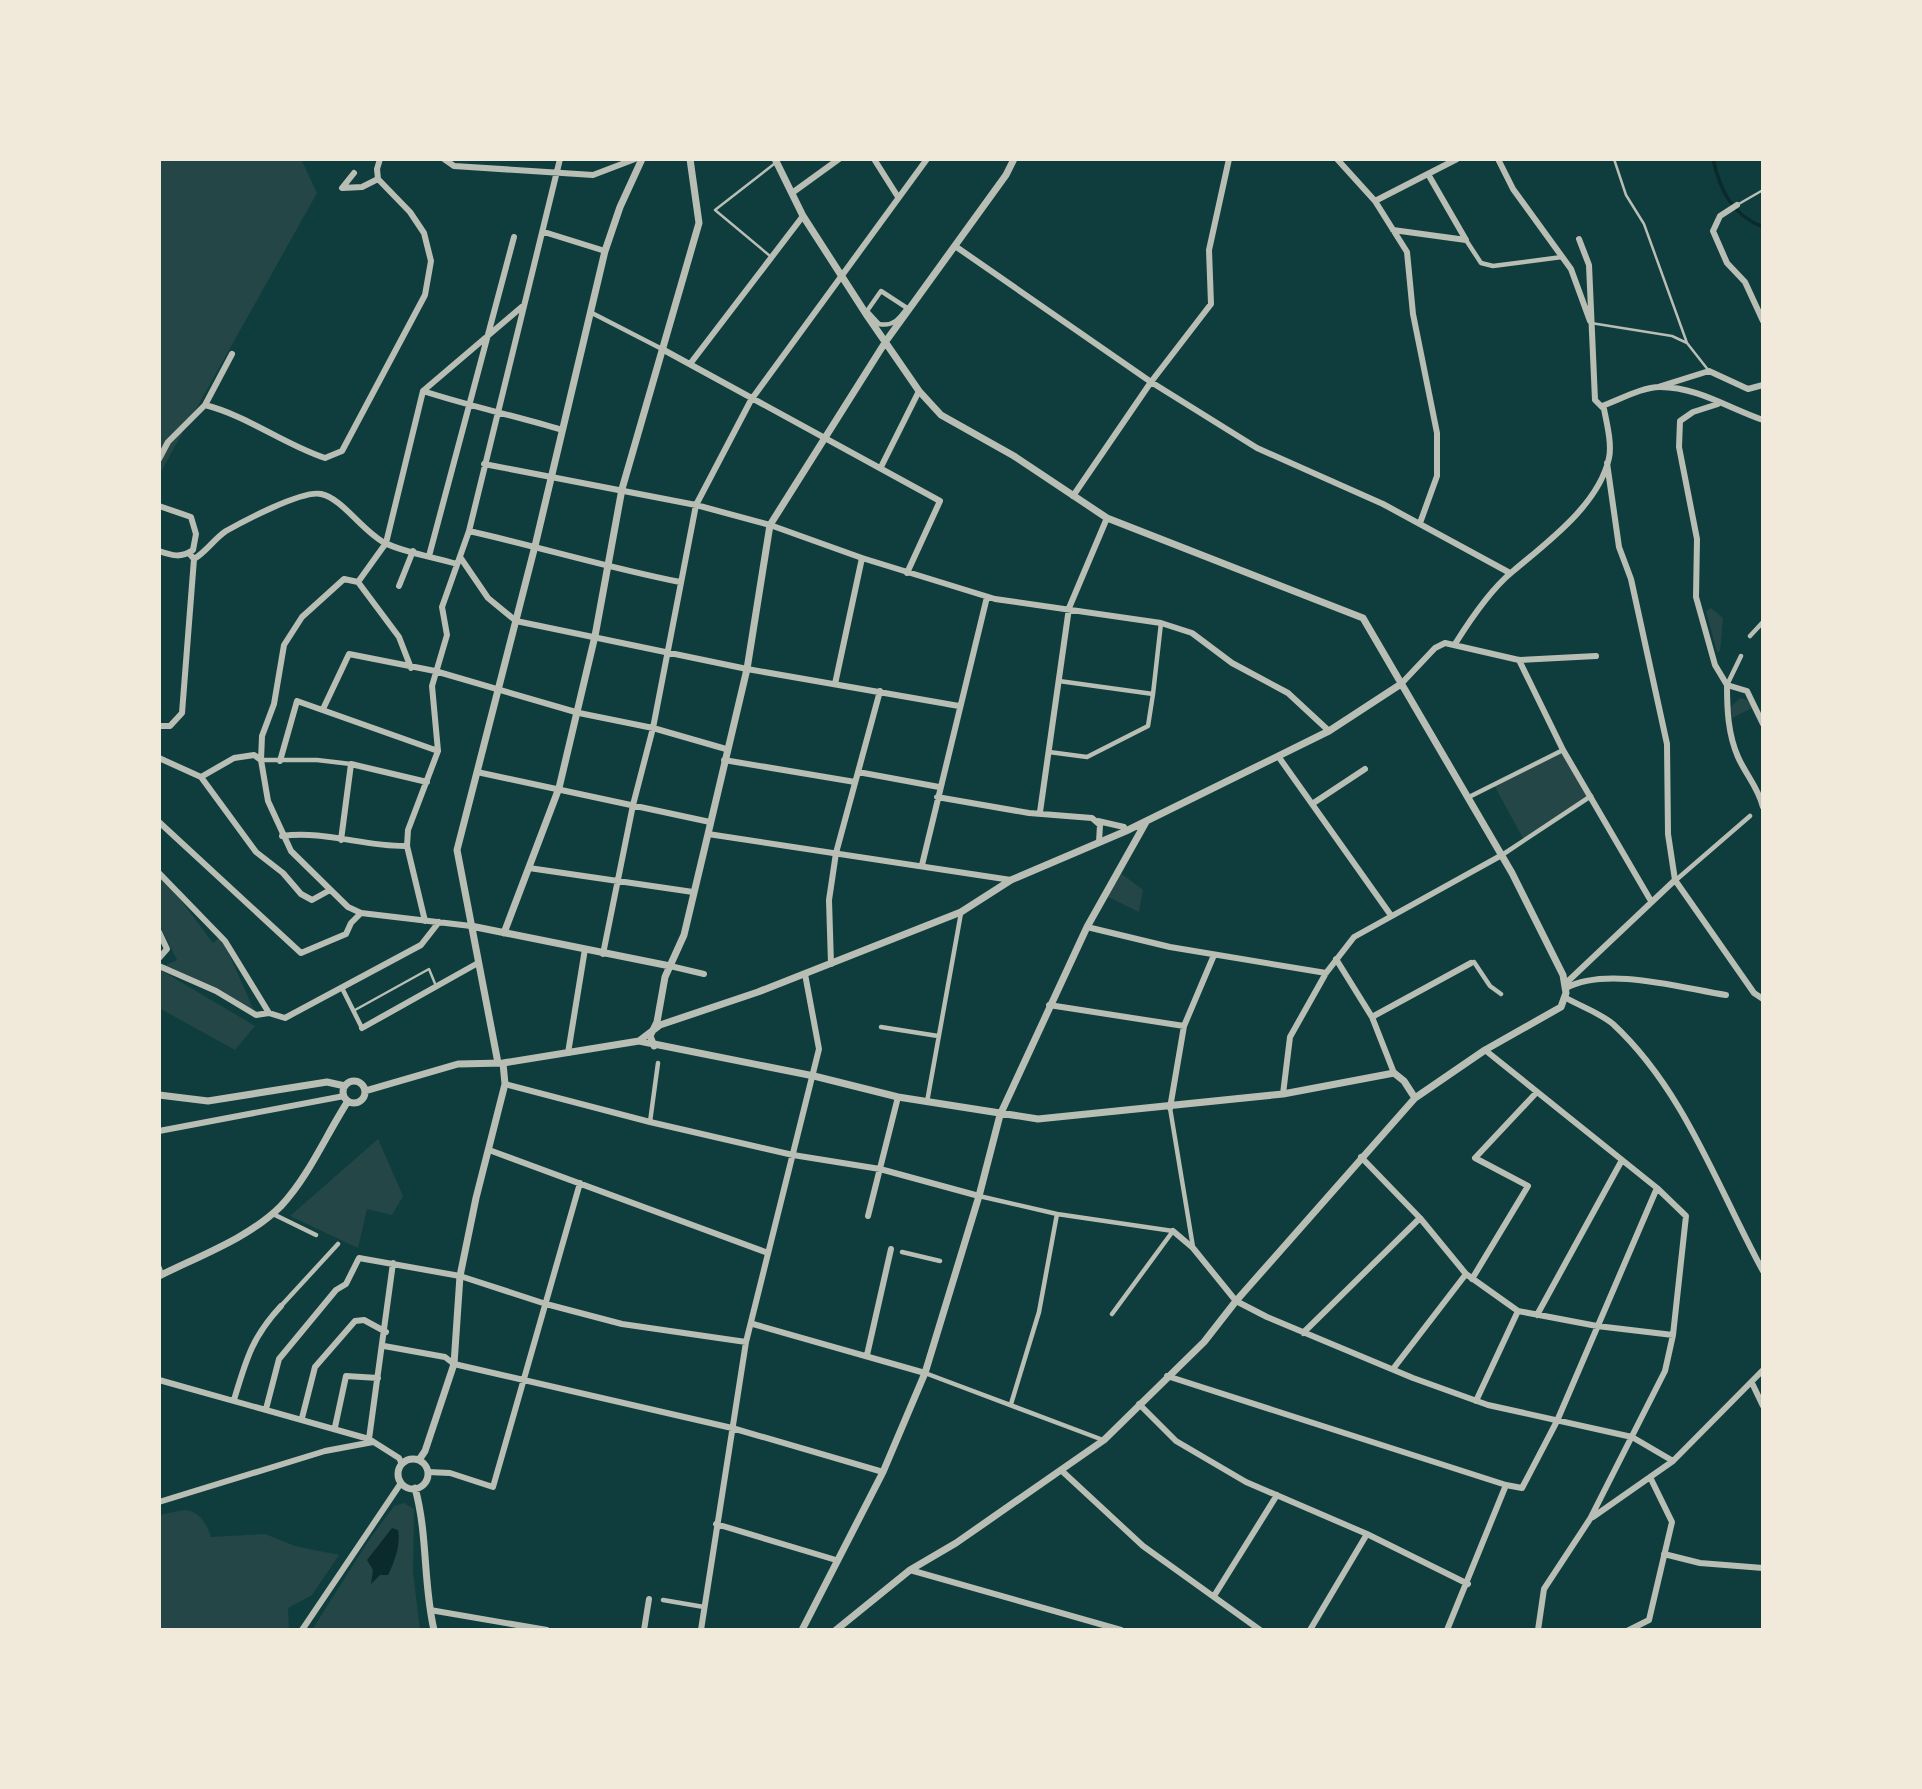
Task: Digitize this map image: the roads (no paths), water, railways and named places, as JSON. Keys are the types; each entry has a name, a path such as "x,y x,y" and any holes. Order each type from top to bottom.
{"street":[{"path":"205,405 220,409 303,451 325,458 342,451 425,295 431,261 424,233 410,212 378,179 380,159"},
{"path":"444,159 454,166 593,175 635,159"},
{"path":"425,921 407,846 408,830 438,751 432,686 447,635 442,607 469,531 561,159"},
{"path":"419,1460 425,1451 454,1364 460,1276 505,1084 478,963 457,850 535,546 605,251 620,207 642,159"},
{"path":"792,192 839,159"},
{"path":"874,159 898,197"},
{"path":"603,954 633,805 653,728 696,505 751,400 928,159"},
{"path":"654,1045 650,1038 670,966 684,935 747,669 770,525 886,341 1006,175 1014,159"},
{"path":"1073,496 1152,382 1211,304 1209,250 1229,159"},
{"path":"1337,159 1375,201 1407,252 1413,314 1437,433 1437,476 1420,523"},
{"path":"1375,201 1457,159"},
{"path":"1498,159 1513,189 1571,269 1590,323"},
{"path":"504,933 559,788 596,636 622,489 699,223 693,161"},
{"path":"776,161 803,216 919,391 941,415 1014,456 1107,518 1363,618 1502,855 1565,984 1566,998 1561,1007 1485,1050 1415,1098 1203,1342 1104,1440 957,1543 910,1570 836,1630"},
{"path":"354,173 342,188 362,187 378,179"},
{"path":"1428,174 1481,263 1493,266 1562,257"},
{"path":"1737,205 1720,216 1713,231 1727,263 1745,282 1763,321"},
{"path":"690,363 803,216"},
{"path":"1393,230 1466,240"},
{"path":"544,232 605,251"},
{"path":"429,556 514,237"},
{"path":"1580,239 1589,265 1595,400 1602,406 1609,440 1607,463 1619,547 1631,579 1665,735 1669,772 1668,834 1675,880 1760,997"},
{"path":"955,246 1152,382 1257,448 1420,523 1510,573"},
{"path":"881,291 895,301 907,308 896,322 889,325 879,324 867,311 881,291"},
{"path":"358,582 386,543 423,391 526,304"},
{"path":"590,312 690,363 751,400 881,467 940,502 907,573"},
{"path":"159,459 168,442 205,405 232,354"},
{"path":"1602,406 1709,371 1748,389 1763,385"},
{"path":"1658,387 1708,395 1718,404 1763,419"},
{"path":"423,391 467,406 499,411 562,430"},
{"path":"881,467 919,391"},
{"path":"1718,404 1693,412 1681,421 1679,447 1697,539 1696,597 1715,665 1727,685 1747,691 1763,724"},
{"path":"1455,644 1510,573 1545,548 1565,528 1589,495 1607,463"},
{"path":"484,464 696,505 770,525 907,573 987,597 1161,623 1192,633 1232,663 1288,693 1329,731"},
{"path":"159,551 173,556 191,556 224,533 310,494 322,494 337,502 364,529 386,543 429,556 459,560 488,598 516,621 747,669 959,706"},
{"path":"159,506 191,517 195,524 196,542 191,556 182,713 170,726 159,726"},
{"path":"1041,812 1069,608 1107,518"},
{"path":"469,531 535,546 608,568 680,582"},
{"path":"399,586 413,551"},
{"path":"835,684 862,558"},
{"path":"411,668 399,637 358,582 344,579 335,583 302,617 284,645 274,704 262,736 261,760 268,801 291,851 348,907 361,913 471,926 704,974"},
{"path":"922,865 987,597"},
{"path":"1750,636 1763,622"},
{"path":"1049,752 1087,757 1148,726 1161,623"},
{"path":"639,1041 660,1025 805,974 961,912 1011,880 1126,831 1329,731 1401,684 1435,648 1455,644 1519,660 1596,656"},
{"path":"323,709 349,654 435,671 579,713 653,728 726,749"},
{"path":"1741,656 1727,685 1727,716 1738,758 1759,792 1763,807"},
{"path":"1519,660 1563,750 1651,901"},
{"path":"1059,681 1153,694"},
{"path":"831,964 829,900 836,853 880,691"},
{"path":"280,761 297,702 438,751"},
{"path":"1469,797 1563,750"},
{"path":"201,777 234,758 254,755 261,760 317,760 351,764 427,782"},
{"path":"1278,756 1390,914"},
{"path":"159,758 201,777 256,852 283,873 301,894 313,900 330,890"},
{"path":"724,760 855,782"},
{"path":"341,840 351,764"},
{"path":"1312,804 1365,769"},
{"path":"477,772 710,822"},
{"path":"858,772 939,788"},
{"path":"1283,1094 1290,1037 1326,973 1354,937 1390,914 1502,855 1591,796"},
{"path":"937,797 1116,823 1125,827 1126,853"},
{"path":"1565,984 1651,901 1749,816"},
{"path":"1097,821 1099,842"},
{"path":"802,1630 883,1472 925,1373 979,1196 1000,1115 1087,927 1146,821"},
{"path":"159,822 301,953 346,934 351,923 361,913"},
{"path":"282,836 306,833 382,847 407,846"},
{"path":"708,834 1011,880"},
{"path":"529,869 693,892"},
{"path":"159,873 225,941 269,1013"},
{"path":"927,1102 961,912"},
{"path":"159,966 216,991 256,1015 269,1013 285,1018 421,945 439,922"},
{"path":"1087,927 1214,955 1326,973"},
{"path":"159,932 167,949 159,958"},
{"path":"568,1053 585,950"},
{"path":"1193,1248 1170,1108 1184,1026 1214,955"},
{"path":"1336,959 1372,1017 1394,1073 1404,1081 1415,1098"},
{"path":"1372,1017 1474,962 1490,986 1501,994"},
{"path":"342,988 362,1028 478,963"},
{"path":"701,1630 746,1342 753,1324 819,1049 805,974"},
{"path":"1565,984 1597,979 1659,984 1726,995"},
{"path":"1566,998 1613,1025 1666,1088 1716,1171 1741,1231 1763,1272"},
{"path":"1049,1005 1184,1026"},
{"path":"881,1027 938,1036"},
{"path":"159,1131 346,1099 359,1102 365,1091 458,1064 500,1063 639,1041 814,1076 898,1097 1038,1119 1170,1108 1283,1094 1394,1073"},
{"path":"1485,1050 1657,1188 1686,1216 1673,1335 1665,1371 1590,1519 1544,1589 1538,1630"},
{"path":"650,1122 657,1063"},
{"path":"159,1095 208,1101 327,1082 345,1086 356,1081 365,1091"},
{"path":"505,1084 650,1122 793,1155 880,1169 1058,1214 1173,1231 1193,1248 1236,1301 1303,1333 1506,1411 1632,1437 1673,1461"},
{"path":"160,1273 226,1243 272,1213 298,1183 346,1099 345,1086"},
{"path":"1472,1279 1528,1186 1475,1158 1536,1093"},
{"path":"867,1216 898,1097"},
{"path":"489,1150 768,1254"},
{"path":"1361,1157 1420,1218 1466,1274 1518,1311 1597,1326 1673,1335"},
{"path":"1537,1315 1622,1160"},
{"path":"428,1472 450,1473 493,1487 580,1183"},
{"path":"1167,1376 1522,1488 1557,1421 1657,1188"},
{"path":"272,1213 316,1235"},
{"path":"1011,1404 1039,1312 1058,1214"},
{"path":"1303,1333 1420,1218"},
{"path":"1112,1314 1173,1231"},
{"path":"234,1400 249,1348 259,1330 338,1244"},
{"path":"867,1355 891,1250"},
{"path":"902,1252 940,1261"},
{"path":"266,1409 279,1359 336,1290 346,1284 359,1258 460,1276 545,1304 622,1324 746,1342"},
{"path":"372,1441 393,1263"},
{"path":"1393,1369 1466,1274"},
{"path":"1476,1401 1518,1311"},
{"path":"302,1418 315,1367 355,1321 364,1320 386,1332"},
{"path":"753,1324 925,1373 1104,1440"},
{"path":"384,1346 445,1357 454,1364 523,1381 732,1427 883,1472"},
{"path":"1590,1519 1673,1461 1763,1370"},
{"path":"334,1427 346,1376 350,1374 378,1378"},
{"path":"159,1380 334,1427 372,1441 399,1458 402,1464"},
{"path":"1752,1383 1763,1406"},
{"path":"1139,1404 1176,1441 1246,1482 1367,1534 1468,1584"},
{"path":"159,1502 325,1451 372,1441"},
{"path":"408,1460 419,1460 425,1464 428,1472 425,1483 415,1488 405,1487 399,1474 402,1464 408,1460"},
{"path":"1062,1471 1143,1546 1260,1630"},
{"path":"1629,1630 1649,1620 1672,1522 1650,1477"},
{"path":"302,1630 401,1483"},
{"path":"1447,1630 1468,1584 1506,1485"},
{"path":"415,1488 422,1513 429,1609 434,1630"},
{"path":"1214,1596 1277,1495"},
{"path":"716,1524 836,1560"},
{"path":"1310,1630 1367,1534"},
{"path":"1664,1554 1700,1563 1763,1568"},
{"path":"910,1570 1121,1630"},
{"path":"644,1630 649,1599"},
{"path":"663,1600 704,1607"},
{"path":"429,1609 547,1630"}],"lane":[{"path":"1614,159 1626,195 1644,224 1687,343 1709,371"},
{"path":"770,256 715,210 776,161"},
{"path":"1737,205 1763,190"},
{"path":"1590,323 1672,336 1687,343"},
{"path":"355,1010 429,969 436,986"}],"waterway":[{"path":"1713,159 1719,181 1729,200 1743,216 1763,227"}]}
